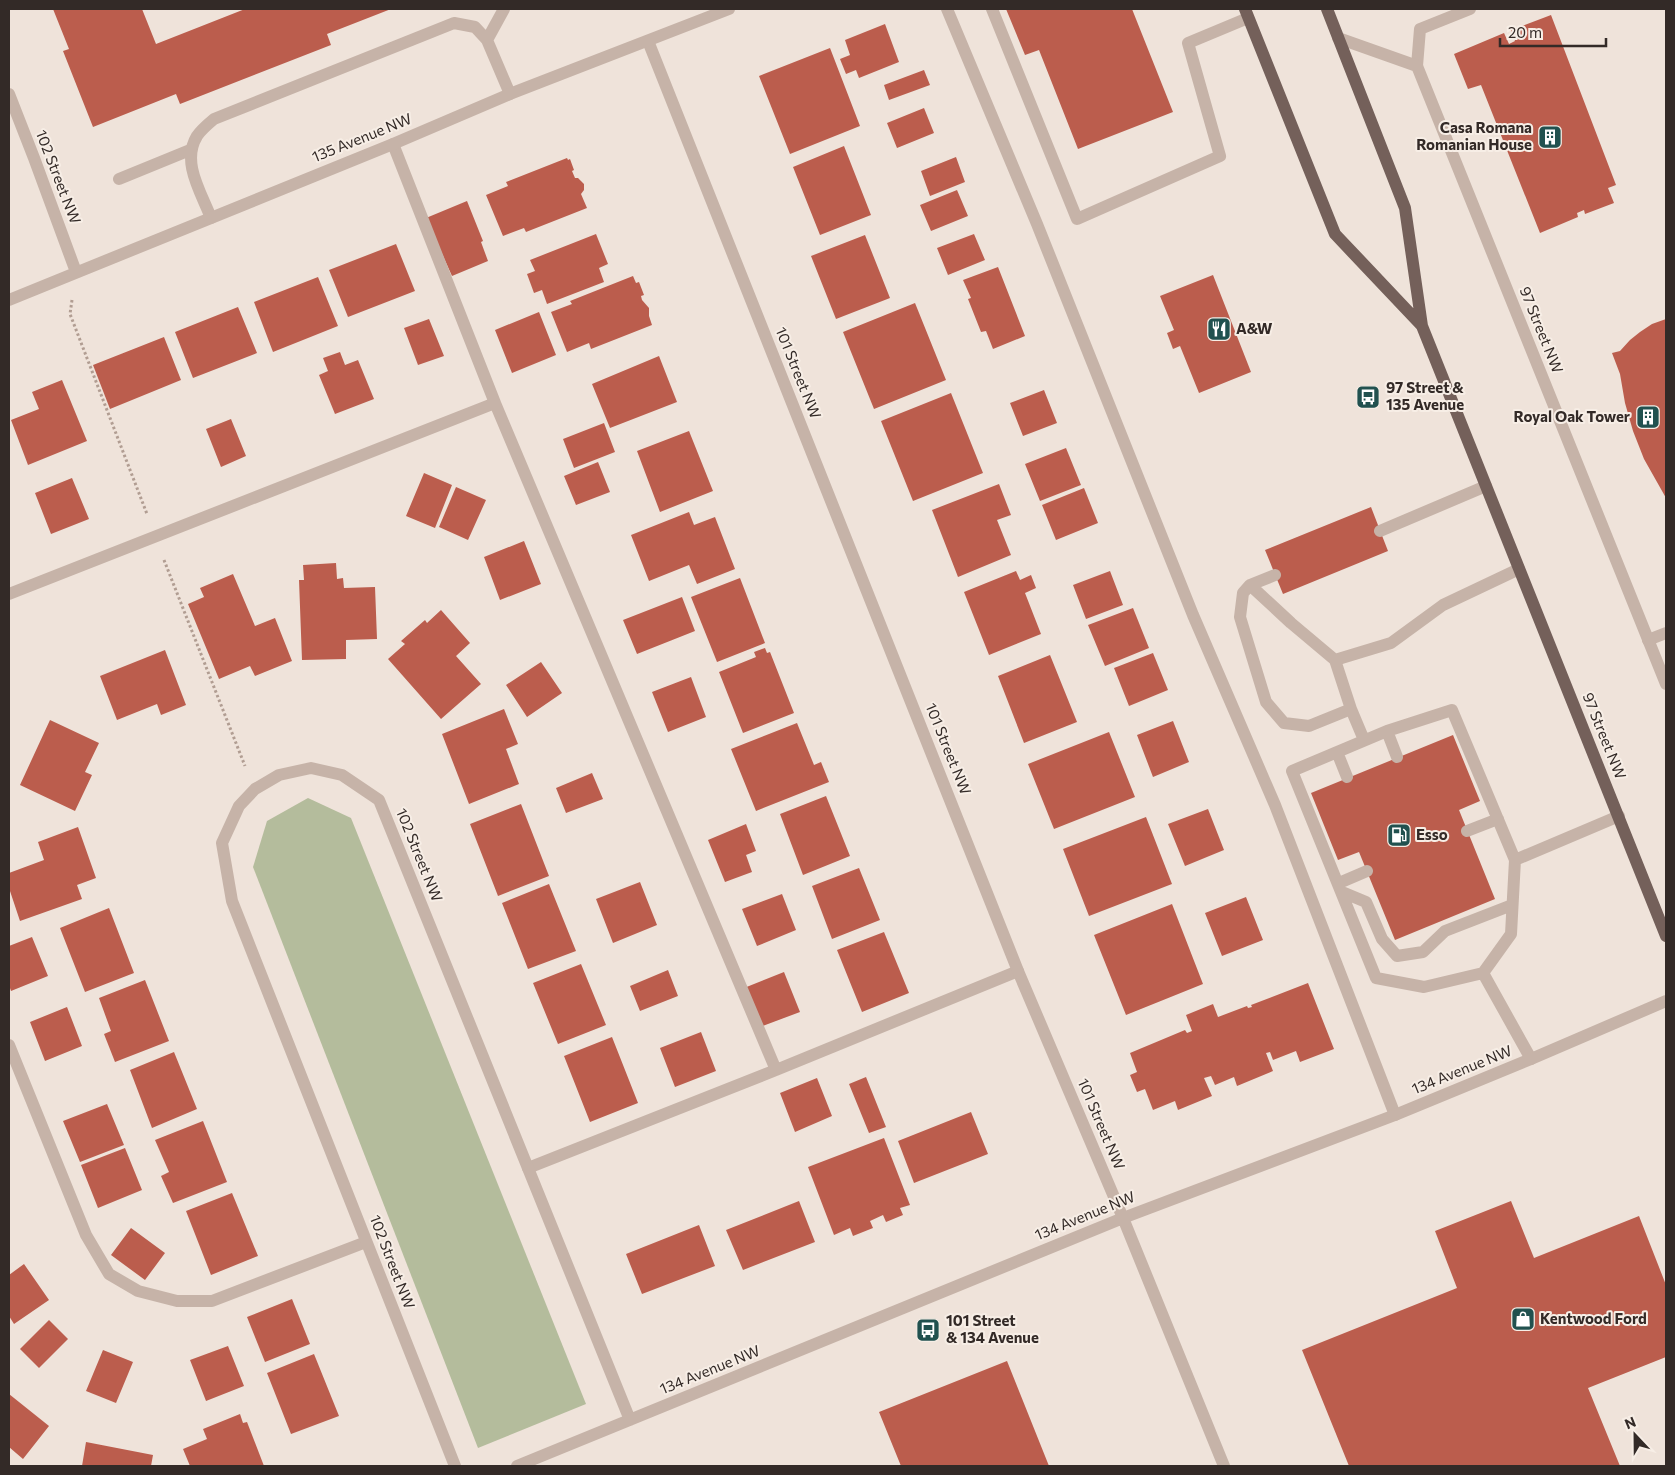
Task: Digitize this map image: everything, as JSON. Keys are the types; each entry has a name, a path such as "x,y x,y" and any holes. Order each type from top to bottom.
{"main road":[{"name":"97 Street NW","path":"1327,9 1405,208 1422,326 1666,936"},
{"name":"97 Street NW","path":"1247,13 1335,234 1422,326"}],"street":[{"path":"487,40 504,9"},
{"name":"135 Avenue NW","path":"9,300 393,144 510,94 728,9"},
{"path":"947,9 1037,224 1193,615 1275,805 1395,1115"},
{"path":"992,9 1077,219 1220,156 1188,43 1247,13"},
{"path":"1338,38 1417,66 1420,29 1464,10"},
{"path":"211,218 191,170 190,150 198,134 214,119 454,23 475,27 487,40 510,94"},
{"name":"101 Street NW","path":"648,41 1018,971 1123,1218 1224,1466"},
{"name":"97 Street NW","path":"1417,66 1666,684"},
{"name":"102 Street NW","path":"9,94 76,272"},
{"path":"393,144 495,403 776,1070"},
{"path":"119,179 190,150"},
{"path":"9,594 495,403"},
{"path":"1380,531 1486,486"},
{"path":"1335,660 1391,643 1443,605 1519,569"},
{"path":"1275,575 1250,585 1243,593 1240,617 1266,702 1284,723 1310,726 1351,709"},
{"path":"1250,585 1335,660 1351,709 1364,740"},
{"path":"1648,640 1666,633"},
{"path":"1452,710 1515,860 1511,934 1483,973 1424,988 1376,978 1292,771 1386,731 1452,710"},
{"path":"1386,731 1397,757"},
{"path":"1337,752 1347,777"},
{"name":"102 Street NW","path":"455,1466 232,900 222,843 239,806 255,789 279,775 311,768 342,775 379,800 630,1420"},
{"path":"1515,860 1619,816"},
{"path":"1467,831 1498,819"},
{"path":"1340,887 1367,872"},
{"path":"1340,887 1366,902 1382,939 1397,956 1423,952 1445,931 1512,905"},
{"path":"528,1168 776,1070 1018,971"},
{"path":"1483,973 1531,1059"},
{"name":"134 Avenue NW","path":"517,1466 1123,1218 1395,1115 1666,1001"},
{"path":"9,1045 86,1235 109,1274 138,1291 177,1301 212,1301 366,1242"}],"green space":[{"path":"308,798 351,818 586,1404 478,1448 253,867 267,821"}],"building":[{"path":"53,9 142,9 156,44 245,9 391,9 327,34 331,45 180,104 176,94 93,127 63,51 69,49"},
{"path":"1006,9 1132,9 1173,112 1078,149 1039,50 1025,55"},
{"name":"Casa Romana Romanian House","path":"1551,15 1616,185 1608,188 1614,203 1585,214 1584,210 1577,213 1578,217 1540,233 1481,85 1468,89 1454,54 1504,33 1509,44 1515,41 1511,30"},
{"path":"885,24 899,62 859,78 856,70 846,74 840,59 850,55 845,40"},
{"path":"830,48 860,126 790,154 759,76"},
{"path":"924,70 930,85 889,100 884,85"},
{"path":"924,108 934,133 897,148 887,123"},
{"path":"844,146 871,215 820,235 793,167"},
{"path":"956,157 965,182 930,196 921,171"},
{"path":"567,158 568,160 570,159 575,178 578,178 584,184 584,190 581,194 587,208 526,232 524,228 503,236 486,195 508,186 506,182"},
{"path":"957,190 968,216 931,231 920,205"},
{"path":"467,201 483,241 481,242 488,261 452,276 426,218"},
{"path":"596,234 608,264 599,268 604,282 547,304 542,290 534,293 527,274 535,271 530,260"},
{"path":"974,234 985,260 948,275 937,248"},
{"path":"865,235 890,298 836,319 811,256"},
{"path":"396,244 415,291 348,317 329,270"},
{"path":"998,267 1025,336 993,349 986,331 981,332 968,299 971,298 963,280"},
{"path":"1213,275 1251,372 1199,393 1180,346 1173,349 1167,333 1174,330 1160,296"},
{"path":"633,276 636,283 639,282 644,295 641,296 642,300 649,308 652,325 591,349 589,343 567,352 551,312 572,304 570,301"},
{"path":"318,277 338,326 273,352 254,302"},
{"path":"915,303 946,380 874,409 843,332"},
{"path":"238,307 257,353 193,378 175,332"},
{"path":"539,312 556,355 512,373 495,330"},
{"path":"429,319 444,356 418,365 404,328"},
{"name":"Royal Oak Tower","path":"1666,319 1666,498 1644,459 1633,431 1625,403 1620,374 1612,353 1620,351 1630,340 1652,324"},
{"path":"164,337 181,380 110,409 93,365"},
{"path":"340,352 345,365 358,360 374,399 335,414 319,375 328,371 323,358"},
{"path":"659,356 677,402 610,428 592,384"},
{"path":"62,380 87,441 28,465 11,420 39,409 32,392"},
{"path":"1044,390 1057,423 1023,436 1010,403"},
{"path":"951,393 983,473 913,501 881,421"},
{"path":"231,419 246,456 221,467 206,429"},
{"path":"604,423 615,452 574,468 563,439"},
{"path":"689,431 713,491 660,512 637,451"},
{"path":"1066,448 1081,485 1040,501 1025,464"},
{"path":"598,462 610,492 576,505 564,476"},
{"path":"424,473 452,485 435,528 406,516"},
{"path":"72,478 89,519 51,534 35,493"},
{"path":"999,484 1011,515 997,520 1011,555 958,577 932,510"},
{"path":"456,487 486,500 468,540 439,527"},
{"path":"1084,488 1098,523 1056,540 1042,505"},
{"path":"1371,507 1388,551 1283,594 1265,550"},
{"path":"689,512 694,525 715,517 735,569 697,584 689,565 649,581 631,535"},
{"path":"524,541 541,584 500,600 484,557"},
{"path":"336,563 337,579 343,578 344,588 375,587 377,639 346,640 346,659 302,660 299,580 304,580 303,565"},
{"path":"1016,571 1020,580 1031,575 1036,588 1025,593 1041,634 989,655 964,592"},
{"path":"1110,571 1123,605 1086,619 1073,585"},
{"path":"233,574 255,626 275,618 292,661 255,676 250,666 219,679 188,604 204,597 200,588"},
{"path":"740,578 765,643 717,662 691,597"},
{"path":"682,597 695,631 637,654 623,620"},
{"path":"1133,608 1149,648 1105,666 1088,625"},
{"path":"441,610 470,643 456,656 481,684 441,719 388,659 405,644 401,641 425,620 427,623"},
{"path":"765,648 767,653 770,652 794,713 743,733 719,672 756,657 754,652"},
{"path":"165,650 186,705 161,715 157,704 117,720 100,676"},
{"path":"1153,653 1168,690 1129,706 1114,668"},
{"path":"1050,655 1077,722 1024,743 998,676"},
{"path":"541,662 562,693 527,717 506,685"},
{"path":"691,677 706,717 668,732 652,692"},
{"path":"504,709 518,744 506,749 519,784 469,804 442,734"},
{"path":"50,720 99,743 85,772 92,775 75,811 20,785"},
{"path":"1173,721 1189,762 1153,777 1137,735"},
{"path":"797,723 814,765 821,762 829,782 756,811 731,749"},
{"path":"1109,732 1135,797 1054,829 1028,764"},
{"path":"1453,735 1480,801 1459,810 1495,899 1395,940 1359,852 1338,860 1311,793"},
{"path":"592,773 603,799 566,813 556,788"},
{"path":"826,796 850,856 803,875 780,814"},
{"path":"521,804 549,876 498,896 470,824"},
{"path":"1208,809 1224,850 1185,866 1168,824"},
{"path":"1146,817 1172,884 1089,916 1063,849"},
{"path":"746,824 756,851 746,855 752,872 725,882 708,840"},
{"path":"78,827 96,878 77,885 82,899 20,921 9,888 9,873 44,860 38,842"},
{"path":"859,868 880,920 832,939 812,886"},
{"path":"640,882 657,925 613,943 596,899"},
{"path":"549,884 576,951 528,969 502,903"},
{"path":"782,894 796,930 757,946 742,909"},
{"path":"1246,897 1263,940 1222,956 1205,913"},
{"path":"1172,904 1203,984 1126,1015 1094,935"},
{"path":"109,908 134,973 85,992 60,928"},
{"path":"884,932 909,993 862,1012 837,950"},
{"path":"32,937 48,976 11,991 9,985 9,946"},
{"path":"581,964 606,1025 558,1044 533,983"},
{"path":"668,970 678,996 640,1011 630,986"},
{"path":"784,972 800,1012 760,1027 744,988"},
{"path":"145,980 169,1041 115,1062 104,1034 111,1031 99,998"},
{"path":"1308,983 1334,1049 1300,1062 1296,1051 1273,1060 1270,1052 1266,1053 1273,1071 1237,1086 1234,1077 1215,1085 1211,1076 1204,1078 1212,1096 1178,1110 1175,1101 1153,1110 1145,1089 1137,1092 1130,1075 1137,1072 1130,1053 1185,1030 1187,1033 1192,1031 1186,1015 1213,1004 1218,1017 1247,1006 1248,1008 1252,1007 1251,1005"},
{"path":"67,1007 82,1046 45,1061 30,1022"},
{"path":"701,1032 716,1071 675,1087 660,1048"},
{"path":"612,1037 638,1103 590,1122 564,1056"},
{"path":"174,1052 197,1109 152,1128 130,1070"},
{"path":"866,1077 886,1127 869,1133 849,1084"},
{"path":"817,1078 832,1116 795,1132 780,1093"},
{"path":"107,1104 124,1145 80,1162 63,1121"},
{"path":"971,1112 988,1154 914,1183 898,1141"},
{"path":"203,1121 227,1182 173,1203 161,1176 169,1172 155,1140"},
{"path":"884,1138 910,1205 900,1208 903,1215 886,1222 883,1215 870,1221 873,1228 853,1236 850,1228 834,1235 808,1167"},
{"path":"125,1148 142,1190 98,1208 81,1165"},
{"path":"232,1193 258,1256 211,1275 186,1211"},
{"path":"799,1201 815,1242 743,1270 726,1230"},
{"name":"Kentwood Ford","path":"1511,1201 1534,1258 1639,1216 1666,1285 1666,1357 1588,1388 1620,1466 1349,1466 1302,1350 1457,1288 1435,1231"},
{"path":"699,1225 715,1266 642,1294 626,1254"},
{"path":"131,1228 165,1253 145,1280 111,1255"},
{"path":"24,1264 49,1300 14,1324 9,1316 9,1275"},
{"path":"292,1299 310,1344 265,1362 247,1317"},
{"path":"49,1320 68,1339 39,1368 20,1349"},
{"path":"228,1346 244,1386 206,1401 190,1360"},
{"path":"103,1350 133,1362 116,1403 86,1391"},
{"path":"314,1354 339,1416 291,1434 267,1373"},
{"path":"1007,1361 1049,1466 901,1466 879,1412"},
{"path":"9,1394 49,1426 23,1459 9,1447"},
{"path":"240,1414 243,1423 247,1422 264,1466 190,1466 183,1449 207,1439 203,1429"},
{"path":"86,1442 153,1455 151,1466 82,1466"}],"place":[{"name":"Casa Romana Romanian House","path":"1550,137"},
{"name":"A&W","path":"1219,329"},
{"name":"97 Street & 135 Avenue","path":"1368,397"},
{"name":"Royal Oak Tower","path":"1648,417"},
{"name":"Esso","path":"1399,835"},
{"name":"Kentwood Ford","path":"1523,1319"},
{"name":"101 Street & 134 Avenue","path":"928,1330"}]}
